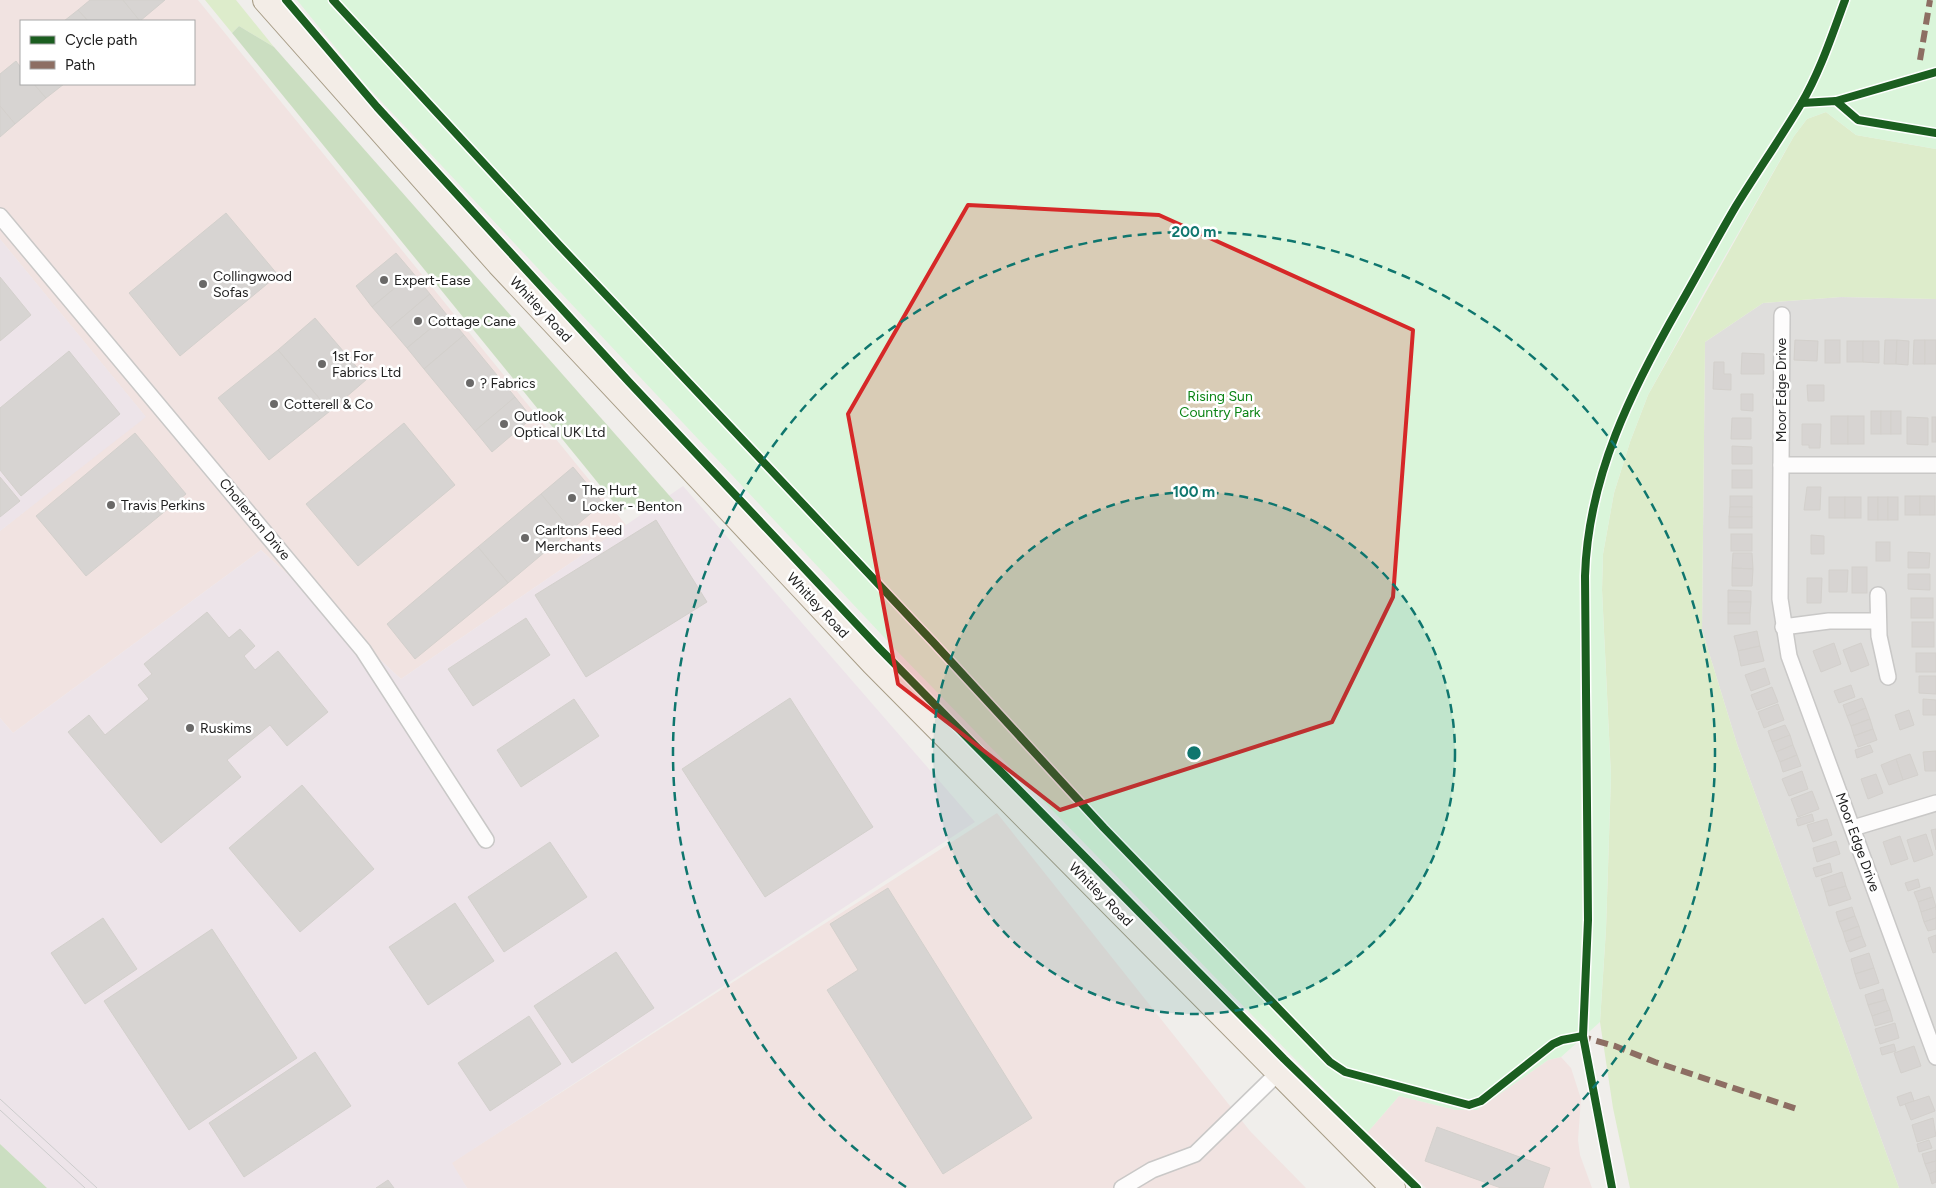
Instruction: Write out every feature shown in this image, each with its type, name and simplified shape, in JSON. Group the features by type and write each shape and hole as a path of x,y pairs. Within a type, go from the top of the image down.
{"main road":[{"name":"Whitley Road","path":"265,0 499,264 873,663 1393,1188"}],"street":[{"name":"Chollerton Drive","path":"0,216 363,650 486,840"},
{"name":"Moor Edge Drive","path":"1782,316 1780,600 1783,627 1790,656 1936,1057"},
{"path":"1781,464 1936,465"},
{"path":"1878,594 1878,621 1888,677"},
{"path":"1783,627 1829,621 1878,621"},
{"path":"1853,828 1936,803"},
{"path":"1122,1188 1152,1170 1195,1154 1278,1073"}],"highlighted area":[{"path":"968,205 1159,215 1413,330 1393,597 1332,722 1060,810 898,684 848,414"}],"shaded area":[{"path":"0,0 198,0 626,525 401,679 261,550 13,733 0,718 0,531 145,416 0,239"},
{"path":"0,239 146,417 0,531"},
{"path":"1841,297 1936,299 1936,1188 1899,1188 1737,744 1702,630 1705,342 1763,303"},
{"path":"683,486 975,822 452,1163 467,1188 47,1188 0,1144 0,718 13,733 261,550 401,679"},
{"path":"997,813 1250,1131 1306,1188 467,1188 451,1163"},
{"path":"1561,1057 1571,1068 1581,1099 1578,1140 1580,1155 1592,1188 1426,1188 1367,1133 1399,1096 1456,1110 1477,1110 1548,1060"}],"green space":[{"path":"205,0 236,0 274,47 239,26 232,33"},
{"name":"Rising Sun Country Park","path":"297,0 1936,0 1936,149 1856,135 1826,112 1807,119 1794,136 1706,289 1648,395 1630,442 1614,493 1603,554 1602,590 1611,776 1606,929 1600,1022 1561,1057 1548,1060 1477,1110 1456,1110 1399,1096 1367,1133 896,650 365,84"},
{"path":"239,26 274,47 675,502 620,510 232,33"},
{"path":"1826,112 1856,135 1936,149 1936,299 1841,297 1763,303 1705,342 1702,630 1737,744 1899,1188 1630,1188 1613,1108 1600,1022 1606,929 1611,776 1602,590 1603,554 1614,493 1630,442 1648,395 1794,136 1807,119"},
{"path":"0,1144 47,1188 0,1188"}],"building":[{"path":"90,0 123,0 139,20 87,20 78,10"},
{"path":"123,0 165,0 141,20"},
{"path":"78,10 87,20 65,20"},
{"path":"16,61 20,67 20,85 35,85 46,98 15,124 0,106 0,74"},
{"path":"35,85 63,85 46,98"},
{"path":"0,106 15,124 0,137"},
{"name":"Collingwood Sofas","path":"226,213 278,275 180,356 129,293"},
{"name":"Expert-Ease","path":"396,253 413,273 372,307 356,286"},
{"path":"413,273 430,294 390,328 372,307"},
{"path":"0,277 31,315 0,341"},
{"name":"Cottage Cane","path":"430,294 447,315 407,348 390,328"},
{"path":"447,315 464,335 424,369 407,348"},
{"name":"1st For Fabrics Ltd","path":"315,318 367,379 330,411 278,350"},
{"name":"? Fabrics","path":"464,335 515,397 475,431 424,369"},
{"path":"1795,340 1818,341 1817,361 1794,360"},
{"path":"1825,340 1840,340 1840,363 1825,363"},
{"path":"1885,340 1897,340 1896,364 1884,364"},
{"path":"1897,340 1909,341 1908,365 1896,364"},
{"path":"1914,340 1925,340 1925,364 1913,364"},
{"path":"1925,340 1936,340 1936,364 1925,364"},
{"path":"1847,341 1863,341 1863,362 1847,362"},
{"path":"1863,341 1879,341 1879,363 1863,362"},
{"name":"Cotterell & Co","path":"278,350 330,411 269,460 218,398"},
{"path":"69,351 120,414 21,496 0,470 0,408"},
{"path":"1742,353 1764,354 1764,374 1741,374"},
{"path":"1714,362 1724,362 1724,374 1731,374 1731,390 1713,389"},
{"path":"1807,385 1824,385 1824,401 1808,401"},
{"path":"1741,394 1753,394 1753,411 1741,410"},
{"name":"Outlook Optical UK Ltd","path":"515,397 532,418 492,452 475,431"},
{"path":"1871,411 1881,411 1881,434 1871,434"},
{"path":"1881,411 1891,411 1891,434 1881,434"},
{"path":"1891,411 1901,411 1901,434 1891,434"},
{"path":"1831,416 1848,416 1848,444 1831,444"},
{"path":"1848,416 1864,416 1864,444 1848,444"},
{"path":"1907,417 1928,418 1928,445 1907,444"},
{"path":"1932,417 1936,417 1936,442 1932,442"},
{"path":"1732,418 1751,418 1751,439 1731,439"},
{"path":"404,423 455,485 358,566 306,504"},
{"path":"1802,424 1821,424 1820,448 1809,448 1809,445 1802,445"},
{"name":"Travis Perkins","path":"135,433 186,494 86,576 36,516"},
{"path":"1732,446 1752,447 1752,464 1732,464"},
{"name":"The Hurt Locker - Benton","path":"573,467 603,503 571,530 541,494"},
{"path":"1732,470 1752,470 1752,488 1732,488"},
{"path":"0,477 20,501 0,517"},
{"path":"1807,487 1821,487 1820,510 1804,510"},
{"name":"Carltons Feed Merchants","path":"541,494 571,530 508,583 478,547"},
{"path":"1730,496 1752,496 1752,507 1730,507"},
{"path":"1905,496 1920,496 1920,515 1905,515"},
{"path":"1920,496 1935,496 1935,515 1920,515"},
{"path":"1829,497 1845,497 1845,518 1829,518"},
{"path":"1845,497 1861,497 1861,518 1845,518"},
{"path":"1868,497 1878,497 1878,520 1868,520"},
{"path":"1878,497 1888,497 1888,520 1878,520"},
{"path":"1888,497 1898,497 1898,520 1888,520"},
{"path":"1730,507 1752,507 1752,517 1729,517"},
{"path":"1729,517 1752,517 1752,528 1729,528"},
{"path":"656,520 707,602 586,677 535,595"},
{"path":"1731,534 1752,534 1752,551 1731,551"},
{"path":"1811,535 1824,536 1824,554 1811,554"},
{"path":"1876,542 1890,542 1890,561 1876,561"},
{"path":"478,547 508,583 415,659 387,624"},
{"path":"1908,552 1930,553 1929,568 1908,568"},
{"path":"1733,553 1752,553 1753,569 1732,568"},
{"path":"1852,567 1867,567 1867,593 1852,593"},
{"path":"1732,568 1753,569 1752,586 1732,586"},
{"path":"1829,570 1848,570 1847,592 1829,592"},
{"path":"1908,574 1930,574 1930,590 1908,589"},
{"path":"1807,578 1822,578 1821,603 1807,603"},
{"path":"1728,590 1751,591 1751,602 1728,602"},
{"path":"1911,598 1933,598 1933,618 1911,618"},
{"path":"1728,602 1751,602 1750,613 1728,613"},
{"name":"Ruskims","path":"207,612 229,638 240,629 255,646 244,656 255,670 278,651 328,712 287,746 270,725 227,760 241,777 161,843 68,732 89,715 105,735 149,699 138,685 152,674 144,664"},
{"path":"1728,613 1750,613 1750,624 1728,624"},
{"path":"526,618 550,655 473,706 448,669"},
{"path":"1912,622 1934,622 1934,647 1912,647"},
{"path":"1757,631 1760,646 1738,651 1734,636"},
{"path":"1834,643 1841,664 1821,672 1813,651"},
{"path":"1861,643 1869,665 1851,672 1843,650"},
{"path":"1760,646 1764,661 1741,666 1738,651"},
{"path":"1916,653 1936,653 1936,672 1916,672"},
{"path":"1765,668 1770,684 1751,691 1745,675"},
{"path":"1919,676 1936,676 1936,694 1919,693"},
{"path":"1851,685 1855,697 1839,703 1834,691"},
{"path":"1772,687 1778,702 1757,710 1751,695"},
{"path":"790,698 873,827 765,897 682,769"},
{"path":"1862,698 1866,708 1847,716 1843,705"},
{"path":"574,699 599,736 521,787 497,750"},
{"path":"1923,699 1936,700 1936,715 1923,715"},
{"path":"1778,704 1784,720 1764,728 1758,712"},
{"path":"1866,708 1870,719 1851,726 1847,716"},
{"path":"1909,710 1914,725 1900,730 1895,715"},
{"path":"1870,719 1873,729 1854,736 1851,726"},
{"path":"1785,725 1790,735 1772,742 1768,731"},
{"path":"1873,729 1877,740 1858,747 1854,736"},
{"path":"1790,735 1793,745 1776,752 1772,742"},
{"path":"1793,745 1797,755 1780,762 1776,752"},
{"path":"1870,745 1873,752 1857,758 1855,750"},
{"path":"1936,751 1936,771 1925,771 1923,752"},
{"path":"1910,754 1918,775 1903,780 1896,759"},
{"path":"1797,755 1801,766 1783,772 1780,762"},
{"path":"1896,759 1903,780 1889,785 1881,765"},
{"path":"1802,771 1808,789 1789,796 1782,779"},
{"path":"1876,774 1883,793 1868,799 1861,779"},
{"path":"302,785 374,869 300,932 229,848"},
{"path":"1812,791 1819,809 1798,817 1791,799"},
{"path":"1812,814 1814,821 1798,826 1796,819"},
{"path":"1827,819 1832,835 1813,842 1807,825"},
{"path":"1936,829 1936,850 1931,830"},
{"path":"1926,834 1933,855 1914,862 1907,840"},
{"path":"1900,836 1908,859 1891,865 1883,842"},
{"path":"1836,841 1840,854 1817,862 1813,848"},
{"path":"550,842 587,897 504,952 468,897"},
{"path":"1830,863 1832,872 1816,877 1813,868"},
{"path":"1842,872 1846,886 1825,892 1821,879"},
{"path":"1918,879 1920,887 1908,891 1905,883"},
{"path":"1846,886 1851,899 1829,906 1825,892"},
{"path":"1930,887 1933,897 1918,902 1914,892"},
{"path":"888,888 1032,1118 943,1174 827,990 858,970 830,924"},
{"path":"1933,897 1936,907 1921,912 1918,902"},
{"path":"455,903 494,961 428,1005 389,947"},
{"path":"1852,907 1855,916 1839,922 1836,912"},
{"path":"1936,907 1936,918 1924,922 1921,912"},
{"path":"1855,916 1859,926 1843,932 1839,922"},
{"path":"103,918 137,969 85,1004 51,953"},
{"path":"1936,918 1936,929 1928,931 1924,922"},
{"path":"1859,926 1862,936 1846,942 1843,932"},
{"path":"212,929 297,1058 189,1130 104,1001"},
{"path":"1936,935 1936,952 1933,953 1928,938"},
{"path":"1862,936 1866,946 1850,952 1846,942"},
{"path":"616,952 654,1008 572,1063 534,1006"},
{"path":"1869,953 1874,968 1855,974 1851,959"},
{"path":"1874,968 1879,983 1860,989 1855,974"},
{"path":"1883,989 1886,1000 1868,1005 1865,995"},
{"path":"1886,1000 1890,1010 1872,1016 1868,1005"},
{"path":"1890,1010 1893,1021 1875,1026 1872,1016"},
{"path":"529,1016 561,1064 490,1111 458,1063"},
{"path":"1895,1023 1899,1038 1880,1044 1875,1029"},
{"path":"1894,1044 1896,1051 1882,1055 1880,1048"},
{"path":"1914,1046 1921,1066 1901,1073 1894,1053"},
{"path":"315,1052 351,1106 244,1177 209,1123"},
{"path":"1911,1092 1914,1101 1900,1106 1897,1097"},
{"path":"1929,1096 1935,1111 1911,1120 1905,1104"},
{"path":"1933,1118 1936,1136 1917,1142 1912,1125"},
{"path":"1437,1127 1550,1168 1543,1188 1501,1188 1425,1161"},
{"path":"1929,1140 1932,1148 1919,1152 1917,1144"},
{"path":"1936,1150 1936,1161 1925,1164 1922,1154"},
{"path":"1936,1161 1936,1171 1929,1174 1925,1164"},
{"path":"1936,1171 1936,1182 1932,1184 1929,1174"},
{"path":"388,1180 394,1188 376,1188"}],"tram line":[{"path":"0,1099 97,1188"},
{"path":"0,1110 85,1188"}],"marked path":[{"path":"1920,60 1930,0"},
{"path":"1579,1036 1615,1046 1655,1062 1800,1110"}],"cycle path":[{"path":"286,0 377,107 629,382 880,649 1284,1059 1417,1188"},
{"path":"333,0 559,245 933,642 1104,828 1330,1062 1345,1072 1469,1105 1481,1101 1553,1044 1562,1040 1583,1036"},
{"path":"1612,1188 1583,1036 1588,920 1585,576 1588,539 1594,503 1616,434 1645,369 1736,206 1808,92 1845,0"},
{"path":"1836,101 1936,72"},
{"path":"1802,103 1836,101 1858,120 1936,133"}],"place":[{"name":"Expert-Ease","path":"384,280"},
{"name":"Collingwood Sofas","path":"203,284"},
{"name":"Cottage Cane","path":"418,321"},
{"name":"1st For Fabrics Ltd","path":"322,364"},
{"name":"? Fabrics","path":"470,383"},
{"name":"Cotterell & Co","path":"274,404"},
{"name":"Outlook Optical UK Ltd","path":"504,424"},
{"name":"The Hurt Locker - Benton","path":"572,498"},
{"name":"Travis Perkins","path":"111,505"},
{"name":"Carltons Feed Merchants","path":"525,538"},
{"name":"Ruskims","path":"190,728"}]}
